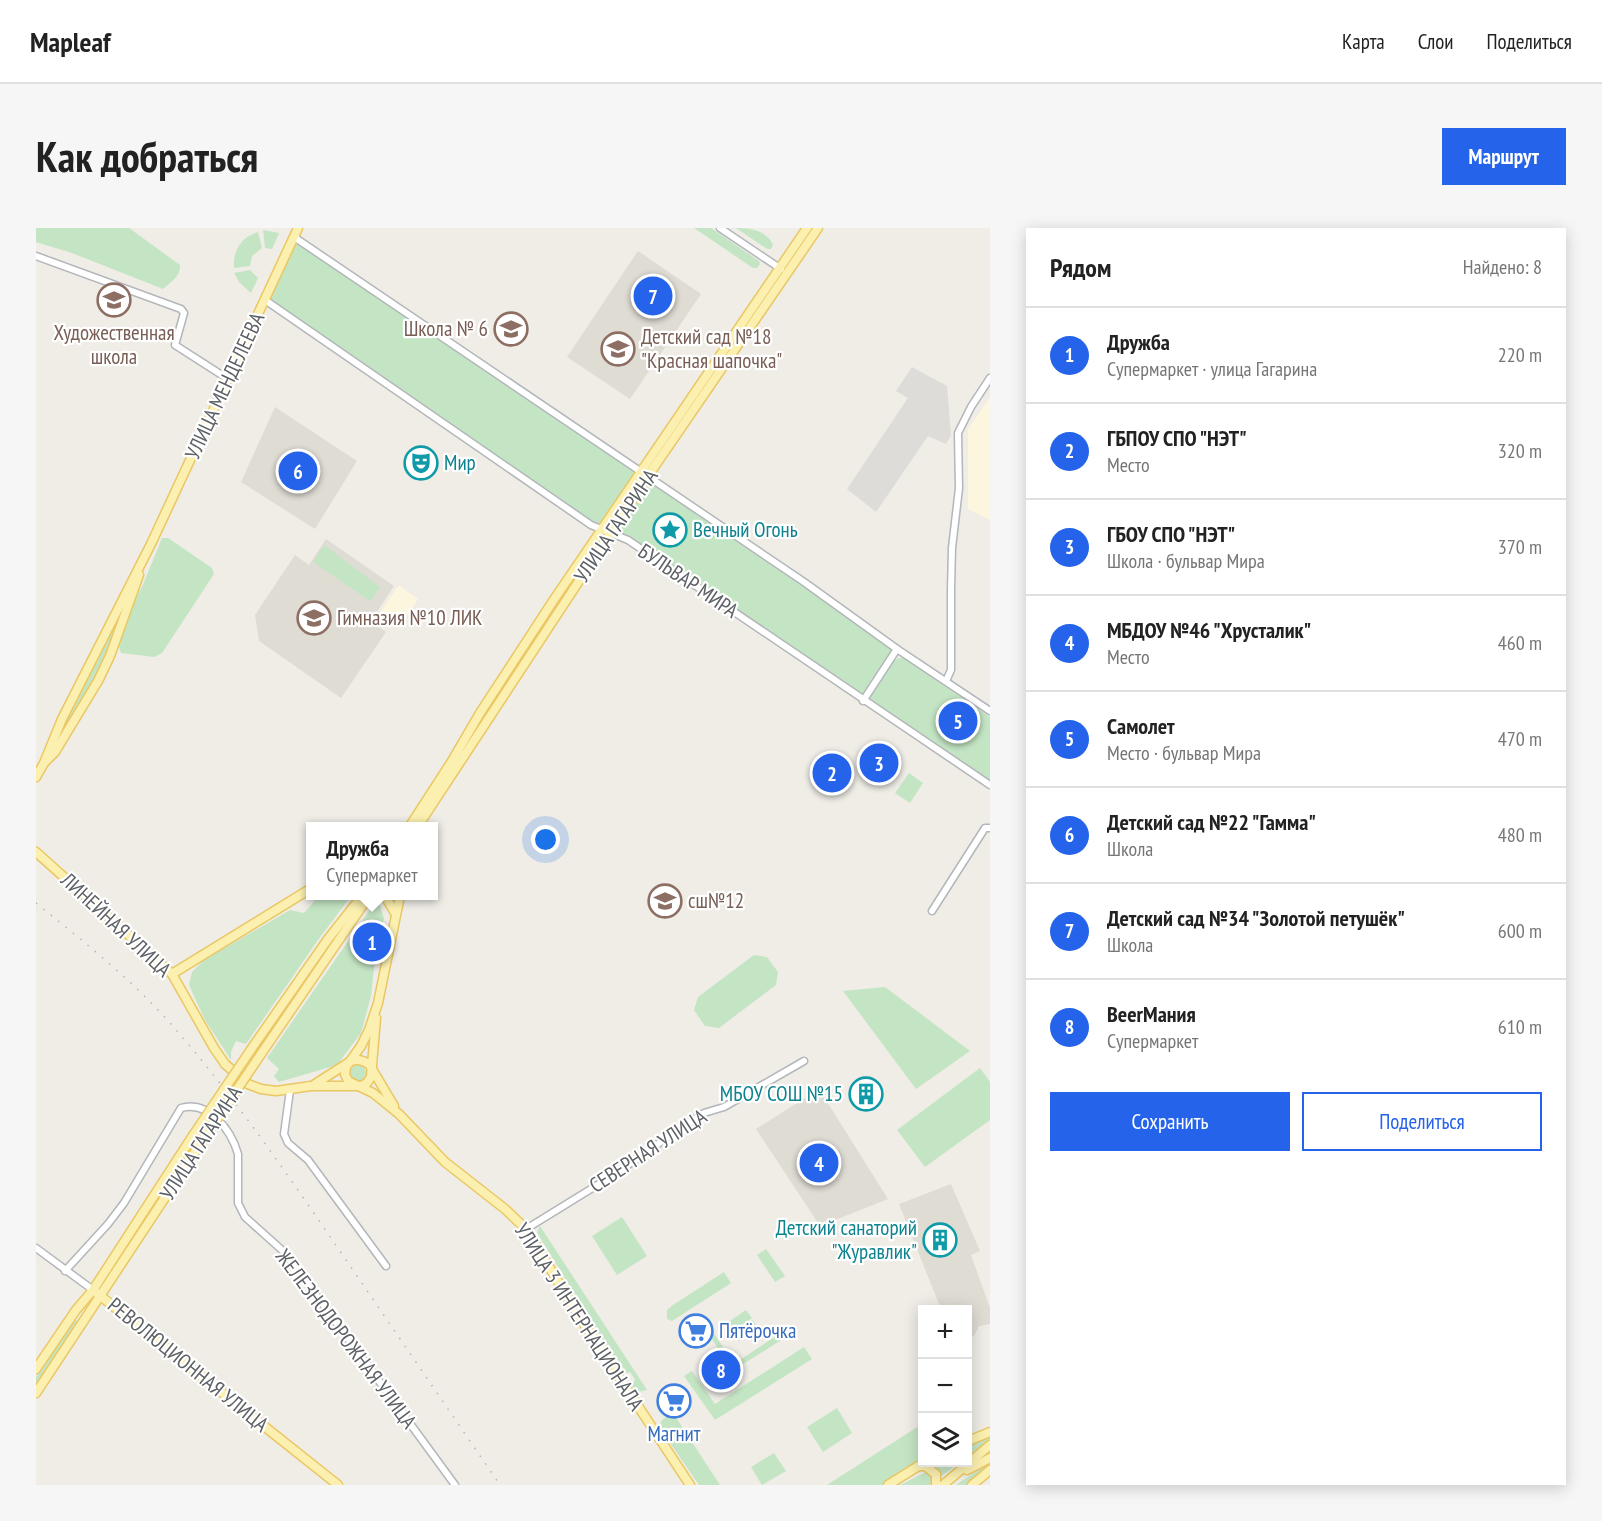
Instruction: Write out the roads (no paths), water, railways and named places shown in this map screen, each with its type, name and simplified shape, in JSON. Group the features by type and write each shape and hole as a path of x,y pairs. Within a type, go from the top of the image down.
{"main road":[{"name":"УЛИЦА ГАГАРИНА","path":"784,271 807,228"},
{"name":"УЛИЦА ГАГАРИНА","path":"412,822 480,713 784,271 818,228"},
{"name":"УЛИЦА МЕНДЕЛЕЕВА","path":"36,777 62,719 151,544 296,232"},
{"name":"УЛИЦА ГАГАРИНА","path":"421,822 606,532"},
{"name":"УЛИЦА МЕНДЕЛЕЕВА","path":"44,763 55,752 98,681 110,656 151,544"},
{"name":"ЛИНЕЙНАЯ УЛИЦА","path":"36,852 172,974 225,1064 248,1084 261,1089 290,1090 311,1086 354,1086"},
{"path":"172,974 306,891"},
{"name":"УЛИЦА ГАГАРИНА","path":"36,1370 76,1310 93,1290 252,1048 328,939 362,900"},
{"name":"УЛИЦА ГАГАРИНА","path":"36,1393 362,900"},
{"path":"387,900 395,914"},
{"path":"378,1003 369,1030 346,1067 345,1074 354,1086 367,1083 371,1077 378,1003 399,900"},
{"path":"351,1061 363,1060 372,1070"},
{"name":"ЛИНЕЙНАЯ УЛИЦА","path":"311,1086 351,1061"},
{"name":"УЛИЦА 3 ИНТЕРНАЦИОНАЛА","path":"372,1070 399,1114"},
{"name":"УЛИЦА 3 ИНТЕРНАЦИОНАЛА","path":"354,1086 373,1093 399,1114 446,1162 505,1209 526,1229 582,1321 690,1485"},
{"name":"РЕВОЛЮЦИОННАЯ УЛИЦА","path":"93,1290 338,1485"},
{"path":"972,1439 990,1432"},
{"path":"943,1485 990,1445"},
{"path":"953,1477 990,1458"},
{"path":"888,1485 918,1466"},
{"path":"926,1467 936,1474 936,1485"},
{"path":"972,1485 990,1470"}],"street":[{"path":"720,228 784,271"},
{"path":"296,232 804,582 897,649 990,711"},
{"path":"36,256 181,309 184,313 175,345 228,378"},
{"name":"БУЛЬВАР МИРА","path":"265,300 606,532 628,540 990,784"},
{"path":"946,681 951,670 951,579 958,488 958,433 971,407 990,378"},
{"path":"863,700 897,649"},
{"path":"932,910 985,828 990,828"},
{"name":"СЕВЕРНАЯ УЛИЦА","path":"526,1229 612,1176 704,1113 724,1107 804,1061"},
{"path":"290,1090 284,1134 288,1143 308,1160 386,1266"},
{"name":"ЖЕЛЕЗНОДОРОЖНАЯ УЛИЦА","path":"65,1271 124,1203 181,1108 188,1106 204,1110 225,1126 236,1147 238,1203 245,1217 283,1251 455,1485"},
{"name":"РЕВОЛЮЦИОННАЯ УЛИЦА","path":"36,1248 93,1290"}],"railway":[{"path":"36,903 140,991 195,1052 303,1197 500,1485"}],"place":[{"name":"Детский сад №34 \"Золотой петушёк\"","path":"653,296"},
{"name":"Художественная школа","path":"114,300"},
{"name":"Школа № 6","path":"511,329"},
{"name":"Детский сад №18 \"Красная шапочка\"","path":"618,349"},
{"name":"Мир","path":"421,463"},
{"name":"Детский сад №22 \"Гамма\"","path":"298,471"},
{"name":"Вечный Огонь","path":"670,530"},
{"name":"Гимназия №10 ЛИК","path":"314,618"},
{"name":"Самолет","path":"958,721"},
{"name":"ГБОУ СПО \"НЭТ\"","path":"879,763"},
{"name":"ГБПОУ СПО \"НЭТ\"","path":"832,773"},
{"name":"сш№12","path":"665,901"},
{"name":"Дружба","path":"372,942"},
{"name":"МБОУ СОШ №15","path":"866,1094"},
{"name":"МБДОУ №46 \"Хрусталик\"","path":"819,1163"},
{"name":"Детский санаторий \"Журавлик\"","path":"940,1240"},
{"name":"Пятёрочка","path":"696,1331"},
{"name":"BeerМания","path":"721,1370"},
{"name":"Магнит","path":"674,1401"}]}
